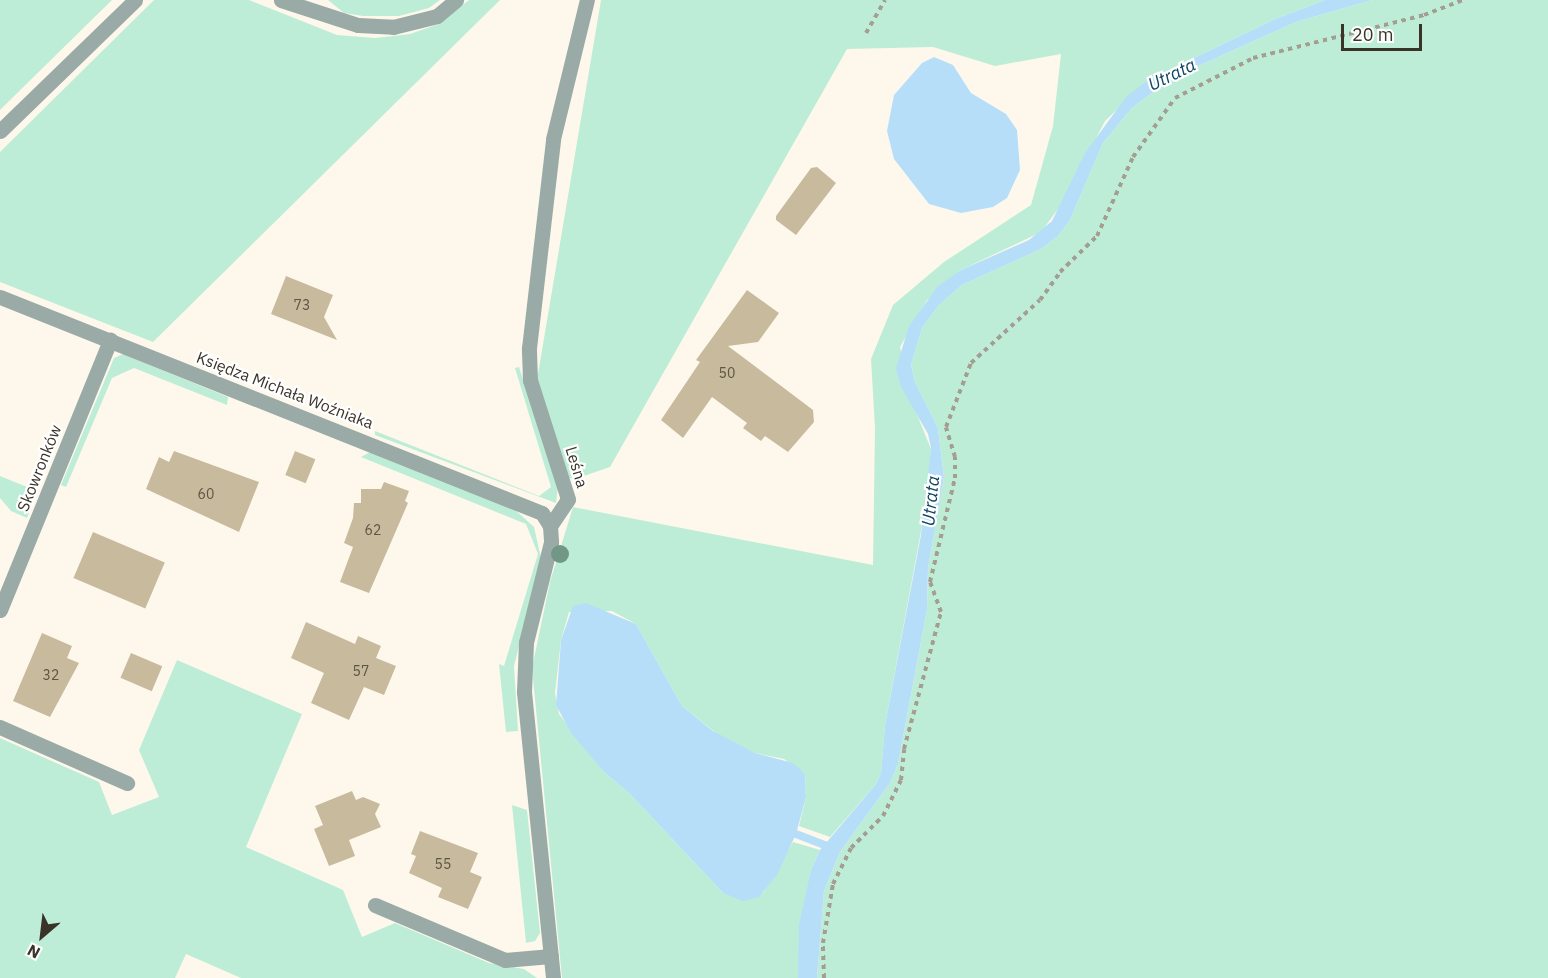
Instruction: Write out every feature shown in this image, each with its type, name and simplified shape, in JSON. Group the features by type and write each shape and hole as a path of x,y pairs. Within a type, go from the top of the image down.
{"street":[{"path":"0,131 135,0"},
{"path":"281,0 358,25 393,27 437,16 456,0"},
{"name":"Leśna","path":"550,526 568,499 530,380 529,348 553,139 587,0"},
{"name":"Księdza Michała Woźniaka","path":"0,297 530,506 550,526"},
{"name":"Skowronków","path":"0,610 110,340"},
{"path":"550,526 551,549 526,642 524,667 553,978"},
{"path":"0,727 127,783"},
{"path":"375,905 505,960 551,957"}],"path":[{"path":"866,33 885,0"},
{"path":"824,978 823,943 833,884 851,848 883,816 901,780 904,749 941,612 930,582 955,478 955,458 946,427 971,363 1040,300 1060,272 1097,236 1133,157 1175,98 1252,58 1424,15 1463,0"}],"green space":[{"path":"0,0 112,0 0,110"},
{"path":"154,0 249,0 337,35 375,38 410,34 439,24 469,0 500,0 153,342 0,282 0,152"},
{"path":"328,0 440,0 429,8 399,16 363,16 344,13"},
{"path":"601,0 1325,0 1275,19 1148,80 1105,121 1061,205 1041,232 961,270 927,300 900,347 916,412 931,449 928,494 885,725 881,773 876,784 830,837 799,826 806,797 805,774 784,759 755,753 725,740 682,706 636,624 612,611 569,612 561,640 555,693 559,714 604,772 630,794 723,893 763,893 793,842 820,850 811,870 798,978 562,978 532,668 550,582 573,507 873,565 875,428 871,359 893,305 944,262 1031,205 1053,126 1061,54 995,66 933,47 847,49 610,467 575,479 568,478 537,380"},
{"path":"1372,0 1548,0 1548,978 817,978 824,891 840,852 890,783 898,764 927,610 928,568 944,477 938,428 915,382 911,365 922,328 939,305 962,285 1041,249 1058,236 1070,220 1103,143 1132,108 1172,78 1296,22"},
{"path":"123,354 228,397 227,405 134,368 112,378 66,487 61,485 114,358"},
{"path":"519,367 558,486 556,503 375,435 375,431 539,496 551,487 515,368"},
{"path":"370,452 513,508 534,527 541,558 514,666 518,731 506,732 499,664 504,666 538,554 526,524 361,457"},
{"path":"0,476 37,491 27,518 11,511 0,498"},
{"path":"177,660 302,714 246,847 343,890 362,937 395,923 489,963 524,969 537,978 241,978 186,954 175,978 0,978 0,738 99,782 112,815 159,797 139,750"},
{"path":"512,805 527,810 540,933 535,941 526,943"}],"water":[{"name":"Utrata","path":"1325,0 1372,0 1296,22 1172,78 1132,108 1103,143 1070,220 1058,236 1041,249 962,285 939,305 922,328 911,365 915,382 938,428 944,477 928,568 927,610 898,764 890,783 840,852 824,891 817,978 798,978 799,925 811,870 820,850 876,784 881,773 885,725 921,535 931,448 928,434 901,387 896,368 909,326 938,286 961,270 1029,240 1052,221 1085,153 1126,97 1148,80 1275,19"},
{"path":"934,57 953,65 971,93 1006,114 1017,130 1020,170 1007,198 993,207 961,213 929,204 894,159 887,131 894,95 922,63"},
{"path":"586,603 636,624 682,706 713,731 755,753 793,763 805,774 806,797 796,834 777,875 759,897 743,901 723,893 630,794 604,772 571,733 556,705 561,640 573,606"}],"building":[{"path":"817,167 836,183 796,235 776,220 776,216 811,168"},
{"path":"286,276 333,295 324,317 337,340 271,314"},
{"path":"747,290 779,313 758,342 728,346 813,410 814,422 788,452 765,436 761,441 743,428 747,423 712,397 683,438 661,420 700,362 696,360"},
{"path":"174,451 259,482 239,532 146,489 159,457 169,462"},
{"path":"295,451 315,459 306,483 285,475"},
{"path":"384,482 409,491 405,501 408,503 369,593 340,582 353,547 344,543 353,518 354,503 361,503 361,489 381,489"},
{"path":"93,532 165,562 145,609 73,578"},
{"path":"306,622 355,644 358,636 381,646 376,658 396,666 384,695 364,687 349,720 311,703 324,673 291,658"},
{"path":"42,633 72,646 67,658 79,663 50,717 13,701"},
{"path":"131,653 162,666 152,691 120,678"},
{"path":"352,791 356,800 363,797 380,804 375,814 381,827 349,840 355,856 329,866 314,829 323,825 315,806"},
{"path":"420,831 478,853 470,872 482,877 468,909 438,897 442,888 409,873 416,856 411,854"}],"waterway":[{"path":"796,834 832,848"}]}
